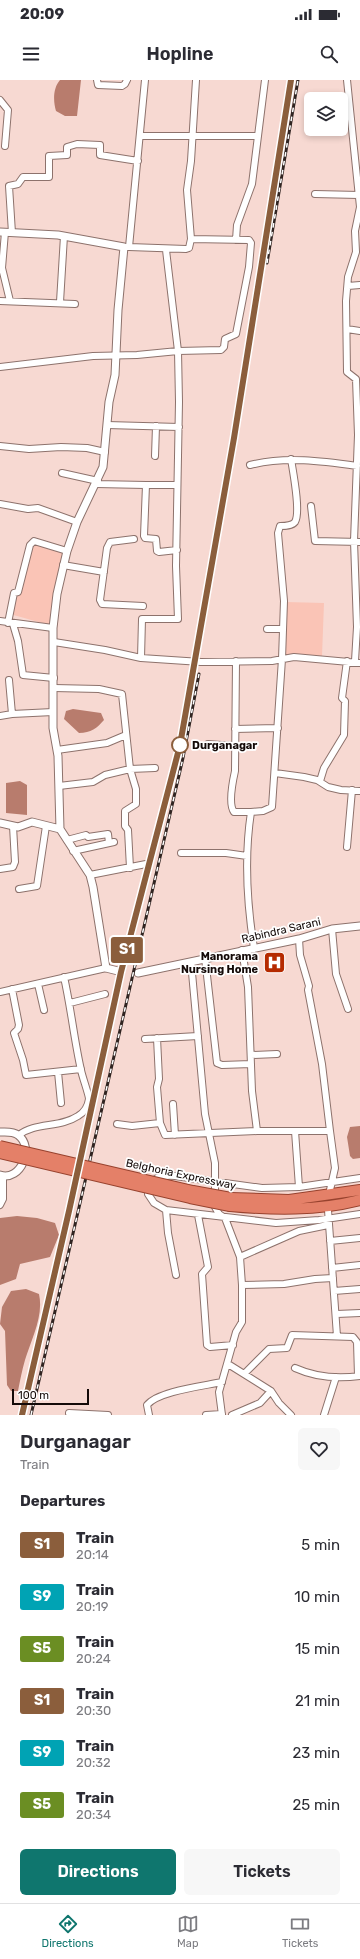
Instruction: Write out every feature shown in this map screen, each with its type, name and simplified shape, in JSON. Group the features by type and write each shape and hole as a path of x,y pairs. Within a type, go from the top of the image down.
{"highway":[{"name":"Belghoria Expressway","path":"0,1146 193,1191 231,1202 289,1200 360,1190"},
{"name":"Belghoria Expressway","path":"0,1153 190,1198 292,1209 344,1204 360,1200"}],"street":[{"path":"97,80 98,85 122,86 127,80"},
{"path":"106,968 94,887 90,875 60,829 57,750 53,728 53,628 57,594 67,551 77,522 103,467 109,402 115,375 120,276 126,247 138,161 145,80"},
{"path":"6,233 64,236 126,247 166,250 189,248 191,240 187,190 191,161 191,136 196,80"},
{"path":"236,240 237,225 252,184 265,80"},
{"path":"54,642 105,650 141,658 201,662 236,660 272,661 294,657 357,662 359,454 356,379 347,372 347,329 348,286 356,252 355,230 360,207 357,143 348,80"},
{"path":"0,100 8,110 5,146"},
{"path":"140,136 258,136"},
{"path":"10,301 2,268 9,186 18,184 23,178 48,177 49,156 67,156 67,146 72,145 100,145 100,155 138,161"},
{"path":"315,194 359,195"},
{"path":"60,302 64,236"},
{"path":"0,367 116,354 137,355 178,351 221,350 224,347 225,339 236,334 249,267 251,243 249,240 191,240"},
{"path":"141,658 142,619 178,619 176,550 179,427 178,351 166,250"},
{"path":"348,286 360,286"},
{"path":"0,301 60,302 75,304"},
{"path":"347,329 360,331"},
{"path":"107,425 179,427"},
{"path":"155,456 156,426"},
{"path":"0,446 29,449 61,447 80,448 105,452"},
{"path":"250,465 291,459 327,461 358,466"},
{"path":"236,660 236,771 232,783 231,808 234,812 263,811 272,807 282,659 284,602 278,533 280,526 290,525 296,520 297,509 291,459"},
{"path":"62,473 97,482 177,485"},
{"path":"146,485 144,536 145,538 156,539 157,551 159,552 176,550"},
{"path":"0,504 28,509 38,508 77,522"},
{"path":"312,506 315,541 357,541"},
{"path":"134,539 110,542 107,548 100,600 102,604 143,606"},
{"path":"54,678 23,675 18,641 11,623 14,593 18,592 30,545 34,541 67,551"},
{"path":"63,566 104,572"},
{"path":"0,621 53,628"},
{"path":"267,629 283,629"},
{"path":"320,782 324,768 344,735 345,701 342,698 347,661"},
{"path":"9,680 12,714"},
{"path":"54,688 99,689 122,694 130,769 136,789 136,804 131,809 125,811 126,826 128,830 130,868"},
{"path":"0,716 53,712"},
{"path":"235,729 278,728"},
{"path":"57,750 107,743 126,735"},
{"path":"208,744 235,746"},
{"path":"59,786 93,782 105,775 130,769 155,768"},
{"path":"275,773 304,777 320,782 328,787 356,791 347,847"},
{"path":"251,812 247,856 248,908 254,948"},
{"path":"0,823 18,827 32,822 60,829"},
{"path":"0,869 13,867 15,862 13,826"},
{"path":"19,889 37,886 46,826"},
{"path":"67,840 86,835 88,837 108,834 112,843 73,851"},
{"path":"181,853 198,852 247,856"},
{"path":"90,875 146,864"},
{"name":"Rabindra Sarani","path":"138,973 299,939 332,929 360,926"},
{"path":"332,929 336,974 348,1009"},
{"path":"299,939 300,955 309,986 308,990 322,1064 335,1158 330,1190"},
{"path":"242,950 248,987 252,1091 257,1131"},
{"path":"205,958 217,1062 222,1065 251,1064"},
{"path":"191,962 205,1114 210,1132 215,1163 215,1207 219,1214 225,1218 240,1257 242,1285 242,1322 236,1332 219,1392 222,1414 206,1415"},
{"path":"0,992 106,968 118,971"},
{"path":"19,1135 26,1129 69,1122 80,1115 88,1107 89,1097 84,1086 70,1003 64,977"},
{"path":"38,984 44,1010"},
{"path":"12,989 19,1024 18,1029 14,1033 27,1076 81,1070"},
{"path":"70,1003 105,994"},
{"path":"145,1039 198,1036"},
{"path":"157,1038 160,1079 157,1087 160,1123 165,1135 175,1136 210,1132 330,1130"},
{"path":"251,1055 277,1054"},
{"path":"58,1072 60,1103"},
{"path":"173,1104 175,1136"},
{"path":"117,1124 132,1126 160,1123"},
{"path":"295,1131 299,1187"},
{"path":"0,1132 15,1133 19,1135 24,1146 24,1160 16,1172 8,1176 1,1176 3,1199 0,1205"},
{"path":"360,1178 299,1187 262,1188 175,1176 164,1176 154,1179 150,1183 148,1194 154,1203 166,1210 198,1215 276,1223 360,1214"},
{"path":"166,1210 168,1233 176,1275"},
{"path":"328,1210 338,1336"},
{"path":"198,1215 208,1267 202,1274 207,1345 233,1345"},
{"path":"240,1257 299,1231 328,1225"},
{"path":"330,1241 360,1238"},
{"path":"332,1268 360,1266"},
{"path":"242,1285 284,1284 333,1278"},
{"path":"334,1291 360,1289"},
{"path":"337,1314 360,1313"},
{"path":"245,1373 269,1349 288,1347 292,1335 353,1337 357,1342 359,1376 336,1377 310,1374 295,1368"},
{"path":"228,1364 271,1390 279,1403 291,1415"},
{"path":"324,1415 336,1377"},
{"path":"149,1415 148,1405 151,1401 164,1395 222,1382"},
{"path":"232,1415 260,1403 271,1390"},
{"path":"69,1413 108,1415"}],"shaded area":[{"path":"60,80 81,80 77,116 65,116 56,111 54,95"},
{"path":"34,544 64,552 49,625 10,614"},
{"path":"286,602 324,603 322,656 284,656"},
{"path":"73,709 101,713 104,720 93,730 79,733 64,719 66,711"},
{"path":"20,781 27,785 27,815 6,813 6,783"},
{"path":"360,1126 360,1158 353,1159 350,1156 347,1137 350,1127"},
{"path":"17,1216 37,1218 55,1223 59,1235 50,1257 20,1264 16,1279 0,1285 0,1218"},
{"path":"26,1289 39,1294 40,1311 24,1364 18,1391 11,1391 7,1385 5,1331 0,1324 2,1307 11,1291"}],"railway":[{"path":"22,1415 69,1211 121,972 179,745 236,423 291,80"},
{"path":"267,263 298,80"},
{"path":"31,1415 183,758 199,674"}],"train":[{"name":"S1","path":"22,1415 69,1211 121,972 180,745 234,438 291,80"}],"place":[{"name":"Durganagar","path":"180,745"},
{"name":"Manorama Nursing Home","path":"274,962"}]}
